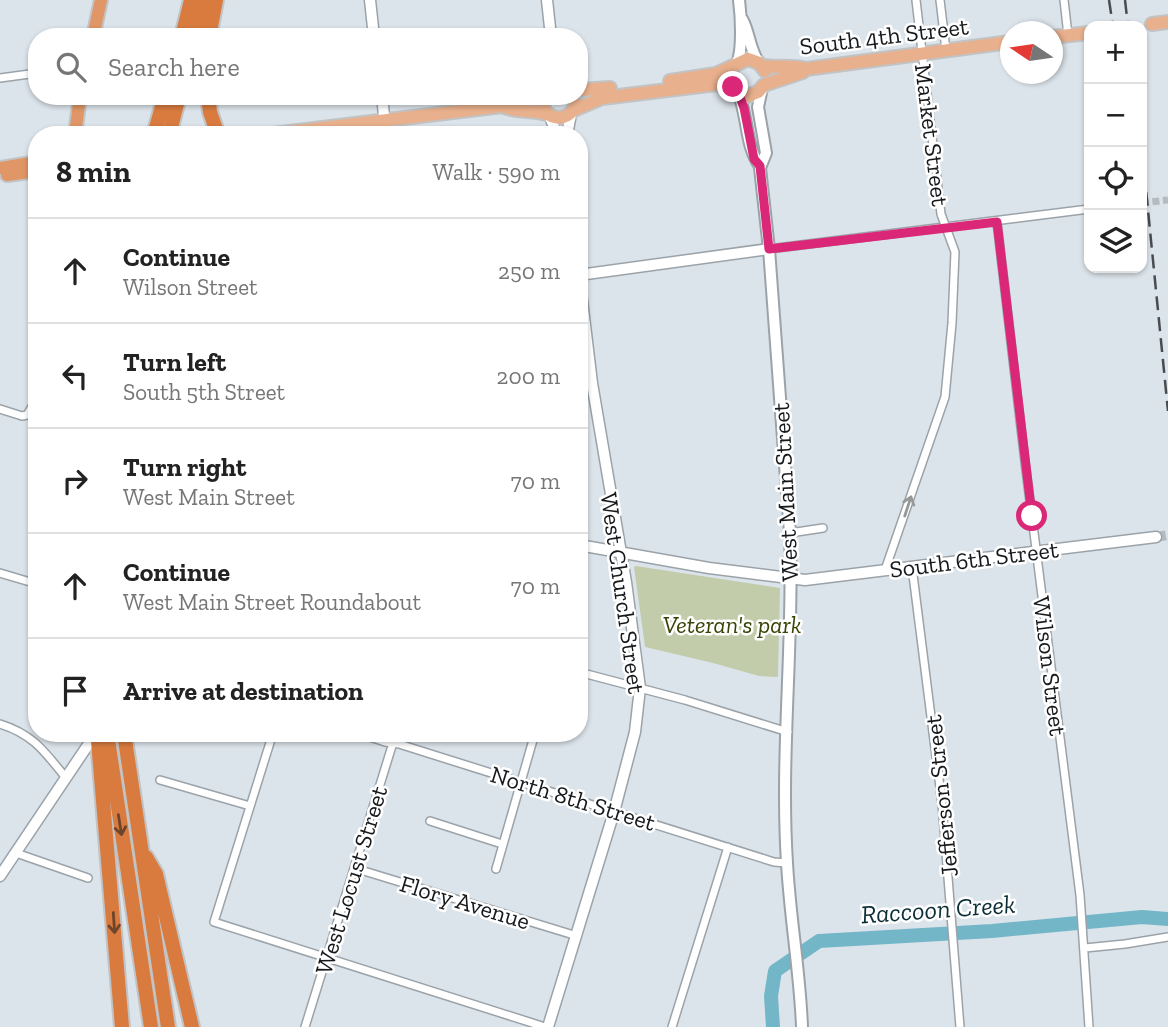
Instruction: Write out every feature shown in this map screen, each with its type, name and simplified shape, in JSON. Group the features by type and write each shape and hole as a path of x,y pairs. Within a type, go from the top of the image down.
{"highway":[{"path":"95,28 101,0"},
{"path":"183,28 191,0"},
{"path":"197,28 204,0"},
{"path":"211,28 216,0"},
{"path":"76,126 79,105"},
{"path":"157,126 162,105"},
{"path":"171,126 177,105"},
{"path":"209,105 214,126"},
{"path":"0,168 28,163"},
{"path":"0,176 28,173"},
{"path":"98,742 122,1027"},
{"path":"108,742 151,1027"},
{"path":"125,742 169,1023"},
{"path":"140,847 156,874 192,1027"},
{"path":"114,1027 121,1011"}],"main road":[{"path":"739,0 751,50 766,75 758,107 766,153 760,166 754,159 744,108 730,78 740,51 739,29 742,19"},
{"path":"1153,24 1168,22"},
{"path":"1063,36 1084,33"},
{"name":"South 4th Street","path":"761,64 778,68 800,66 806,69 1000,43"},
{"path":"588,90 716,74 748,59 761,64"},
{"path":"588,102 717,84 754,95 763,87 802,73 806,69"},
{"path":"542,105 548,115"},
{"path":"337,126 502,106 509,109 529,109 561,119 574,106"},
{"name":"West Main Street","path":"760,166 769,249 790,533 787,863 802,1027"}],"street":[{"path":"370,0 373,28"},
{"path":"547,0 550,28"},
{"name":"Market Street","path":"885,570 945,397 955,252 941,214 916,0"},
{"path":"940,0 946,50"},
{"path":"1064,0 1068,35"},
{"path":"0,78 28,74"},
{"path":"383,105 385,126"},
{"path":"569,126 574,106"},
{"path":"548,115 553,126"},
{"path":"588,274 1084,210"},
{"name":"Wilson Street","path":"997,222 1080,895 1090,1027"},
{"name":"West Church Street","path":"547,1027 614,812 635,732 640,688 588,350"},
{"path":"0,409 22,416 28,414"},
{"path":"790,533 823,528"},
{"name":"South 6th Street","path":"588,547 620,554 805,580 1156,537"},
{"name":"Jefferson Street","path":"912,567 940,781 952,897 960,1027"},
{"path":"0,573 28,581"},
{"path":"588,674 788,732"},
{"path":"0,724 28,735"},
{"path":"34,742 66,778"},
{"path":"0,876 91,742"},
{"path":"270,742 214,922 547,1027"},
{"name":"North 8th Street","path":"390,742 774,862 787,863"},
{"path":"496,869 532,742"},
{"name":"West Locust Street","path":"305,1027 393,743"},
{"path":"160,780 250,806"},
{"path":"430,821 502,844"},
{"path":"673,1027 728,847"},
{"path":"16,853 88,878"},
{"name":"Flory Avenue","path":"354,868 577,936"},
{"path":"1085,947 1168,937"}],"green space":[{"name":"Veteran's park","path":"636,566 780,588 778,677 759,676 645,647"}],"waterway":[{"name":"Raccoon Creek","path":"773,1027 771,996 775,971 819,941 992,931 1142,917 1168,919"}],"tunnel":[{"path":"1147,202 1168,200"},
{"path":"1156,537 1168,535"}],"railway":[{"path":"1109,0 1112,21"},
{"path":"1125,0 1127,21"},
{"path":"1147,200 1168,411"}],"route":[{"path":"733,87 738,92 744,108 754,159 760,166 769,249 997,222 1032,516"}]}
